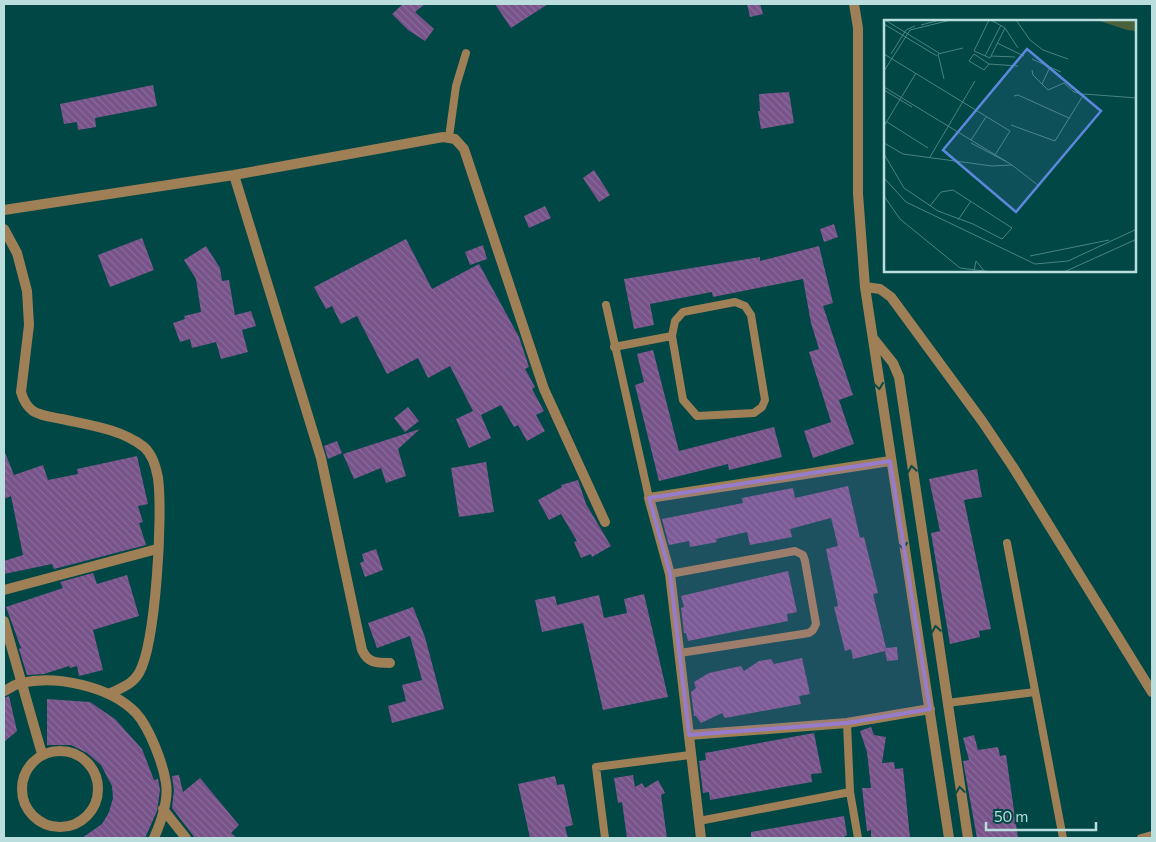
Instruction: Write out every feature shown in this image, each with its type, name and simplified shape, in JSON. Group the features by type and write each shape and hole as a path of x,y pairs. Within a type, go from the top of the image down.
{"street":[{"path":"854,4 858,28 858,194 865,287 890,461 949,838"},
{"path":"4,210 234,176 449,137 460,142 464,149 544,389 605,522"},
{"path":"234,176 321,458 362,650 365,656 374,663 390,663"},
{"path":"4,229 17,253 27,291 29,325 21,392 24,402 41,415 100,427 131,439 145,448 153,458 158,476 160,512 151,628 146,657 133,682 108,694"},
{"path":"865,287 880,289 890,297 982,421 1152,692"},
{"path":"872,337 893,362 899,377 968,838"},
{"path":"701,838 670,574 649,498 890,461"},
{"path":"4,590 157,549"},
{"path":"4,622 42,754"},
{"path":"4,691 20,683 69,680 108,694 136,713 154,743 166,783 162,820 154,838"},
{"path":"689,735 847,723 930,709"},
{"path":"58,750 75,753 88,763 96,778 98,794 92,810 80,822 64,827 46,825 38,820 26,808 21,791 24,773 28,766 42,754 58,750"},
{"path":"163,809 186,838"},
{"path":"64,827 67,838"}],"lane":[{"path":"449,137 456,86 466,53"},
{"path":"735,302 745,306 751,315 764,400 762,407 754,413 697,416 683,400 672,336 675,321 683,312 735,302"},
{"path":"606,304 649,498"},
{"path":"614,346 672,336"},
{"path":"1006,543 1063,838"},
{"path":"670,574 795,550 803,555 805,560 816,624 809,633 680,653"},
{"path":"948,703 1035,692"},
{"path":"847,723 850,792 858,838"},
{"path":"606,838 596,767 690,755"},
{"path":"699,821 850,792"},
{"path":"1141,838 1152,835"}],"highlighted area":[{"path":"890,461 930,709 847,723 689,735 670,574 649,498"}],"building":[{"path":"403,4 425,4 415,12 434,29 425,41 408,30 392,14"},
{"path":"495,4 548,4 511,28"},
{"path":"747,4 760,4 763,14 750,17"},
{"path":"153,85 157,106 95,118 96,127 78,130 77,122 64,124 60,104"},
{"path":"789,92 794,123 761,129 758,111 760,111 759,94"},
{"path":"594,170 610,195 599,202 583,178"},
{"path":"545,206 551,218 529,228 524,216"},
{"path":"834,224 838,237 824,242 820,229"},
{"path":"142,238 154,270 110,287 98,255"},
{"path":"406,239 432,289 479,264 519,337 529,367 525,369 535,387 532,389 544,411 536,415 545,431 527,441 518,425 514,427 501,405 481,415 491,438 469,448 456,419 473,411 450,366 428,378 418,358 387,374 357,316 341,324 332,306 326,309 314,287"},
{"path":"483,245 487,259 470,265 465,252"},
{"path":"206,246 220,268 222,281 229,280 235,315 251,311 256,326 242,330 248,352 221,359 216,342 192,348 190,339 180,342 173,323 185,319 184,316 201,312 196,279 184,260"},
{"path":"819,246 833,303 823,306 853,395 839,400 854,444 813,458 804,431 831,422 809,352 819,349 811,323 803,279 713,297 712,292 650,304 654,325 634,329 624,279 760,257 760,261"},
{"path":"653,350 679,451 774,427 782,457 729,470 728,464 659,481 635,385 644,382 637,354"},
{"path":"408,407 419,421 405,432 394,418"},
{"path":"420,429 398,449 406,476 386,483 381,468 354,479 343,454"},
{"path":"337,441 342,453 328,459 324,446"},
{"path":"4,450 14,475 43,465 48,480 78,474 77,469 137,456 148,504 138,506 143,522 139,523 146,545 54,569 52,564 4,574 4,561 23,555 11,496 4,499"},
{"path":"486,462 494,512 459,517 451,468"},
{"path":"977,469 982,497 964,500 991,629 979,631 980,637 950,644 931,533 940,531 929,479"},
{"path":"578,480 586,504 611,546 592,557 591,554 581,558 574,542 577,541 561,514 549,520 538,500 562,487 561,485"},
{"path":"848,486 860,538 864,537 878,593 873,594 886,648 897,647 898,660 887,661 885,651 853,659 851,649 845,651 834,607 838,606 826,549 838,546 831,518 790,529 792,537 750,545 747,532 716,539 717,542 690,547 689,541 669,545 662,519 743,503 742,498 793,488 795,498"},
{"path":"376,549 383,570 365,577 360,563 364,561 362,554"},
{"path":"788,571 797,612 787,614 788,621 688,641 686,633 684,633 681,608 684,607 681,596"},
{"path":"93,573 97,584 127,575 139,616 93,630 103,670 79,676 77,666 70,668 69,666 44,674 27,675 19,649 21,648 6,607 63,588 60,582"},
{"path":"644,594 668,697 603,710 583,623 542,632 535,600 555,596 557,605 599,595 604,618 627,613 624,599"},
{"path":"413,607 425,637 444,709 392,723 388,706 406,701 402,685 422,680 410,636 377,648 368,623"},
{"path":"802,658 810,694 799,696 801,704 725,718 722,713 701,723 694,716 691,692 696,688 694,682 709,673 741,666 744,671 759,661 771,659 774,664"},
{"path":"9,696 17,731 4,742 4,698"},
{"path":"47,699 90,702 115,719 142,749 154,780 158,779 160,790 157,811 145,838 82,838 102,824 109,812 113,798 112,786 101,765 87,753 71,745 47,745"},
{"path":"871,727 874,735 886,737 882,763 894,762 895,769 903,768 910,838 871,838 871,830 867,831 862,788 871,788 867,752 860,731"},
{"path":"814,733 822,773 811,774 812,782 710,800 709,792 703,793 699,761 706,760 705,753"},
{"path":"974,735 978,750 998,747 1000,756 1006,755 1018,838 977,838 963,761 969,760 963,738"},
{"path":"179,775 183,792 200,778 239,825 231,833 237,838 195,838 172,808 174,790 172,776"},
{"path":"633,775 635,787 642,783 645,788 658,780 665,793 661,795 667,838 627,838 622,802 618,803 614,778"},
{"path":"555,776 557,785 564,784 573,825 565,827 568,838 530,838 518,784"},
{"path":"844,816 847,835 842,838 751,838 751,832"}]}
